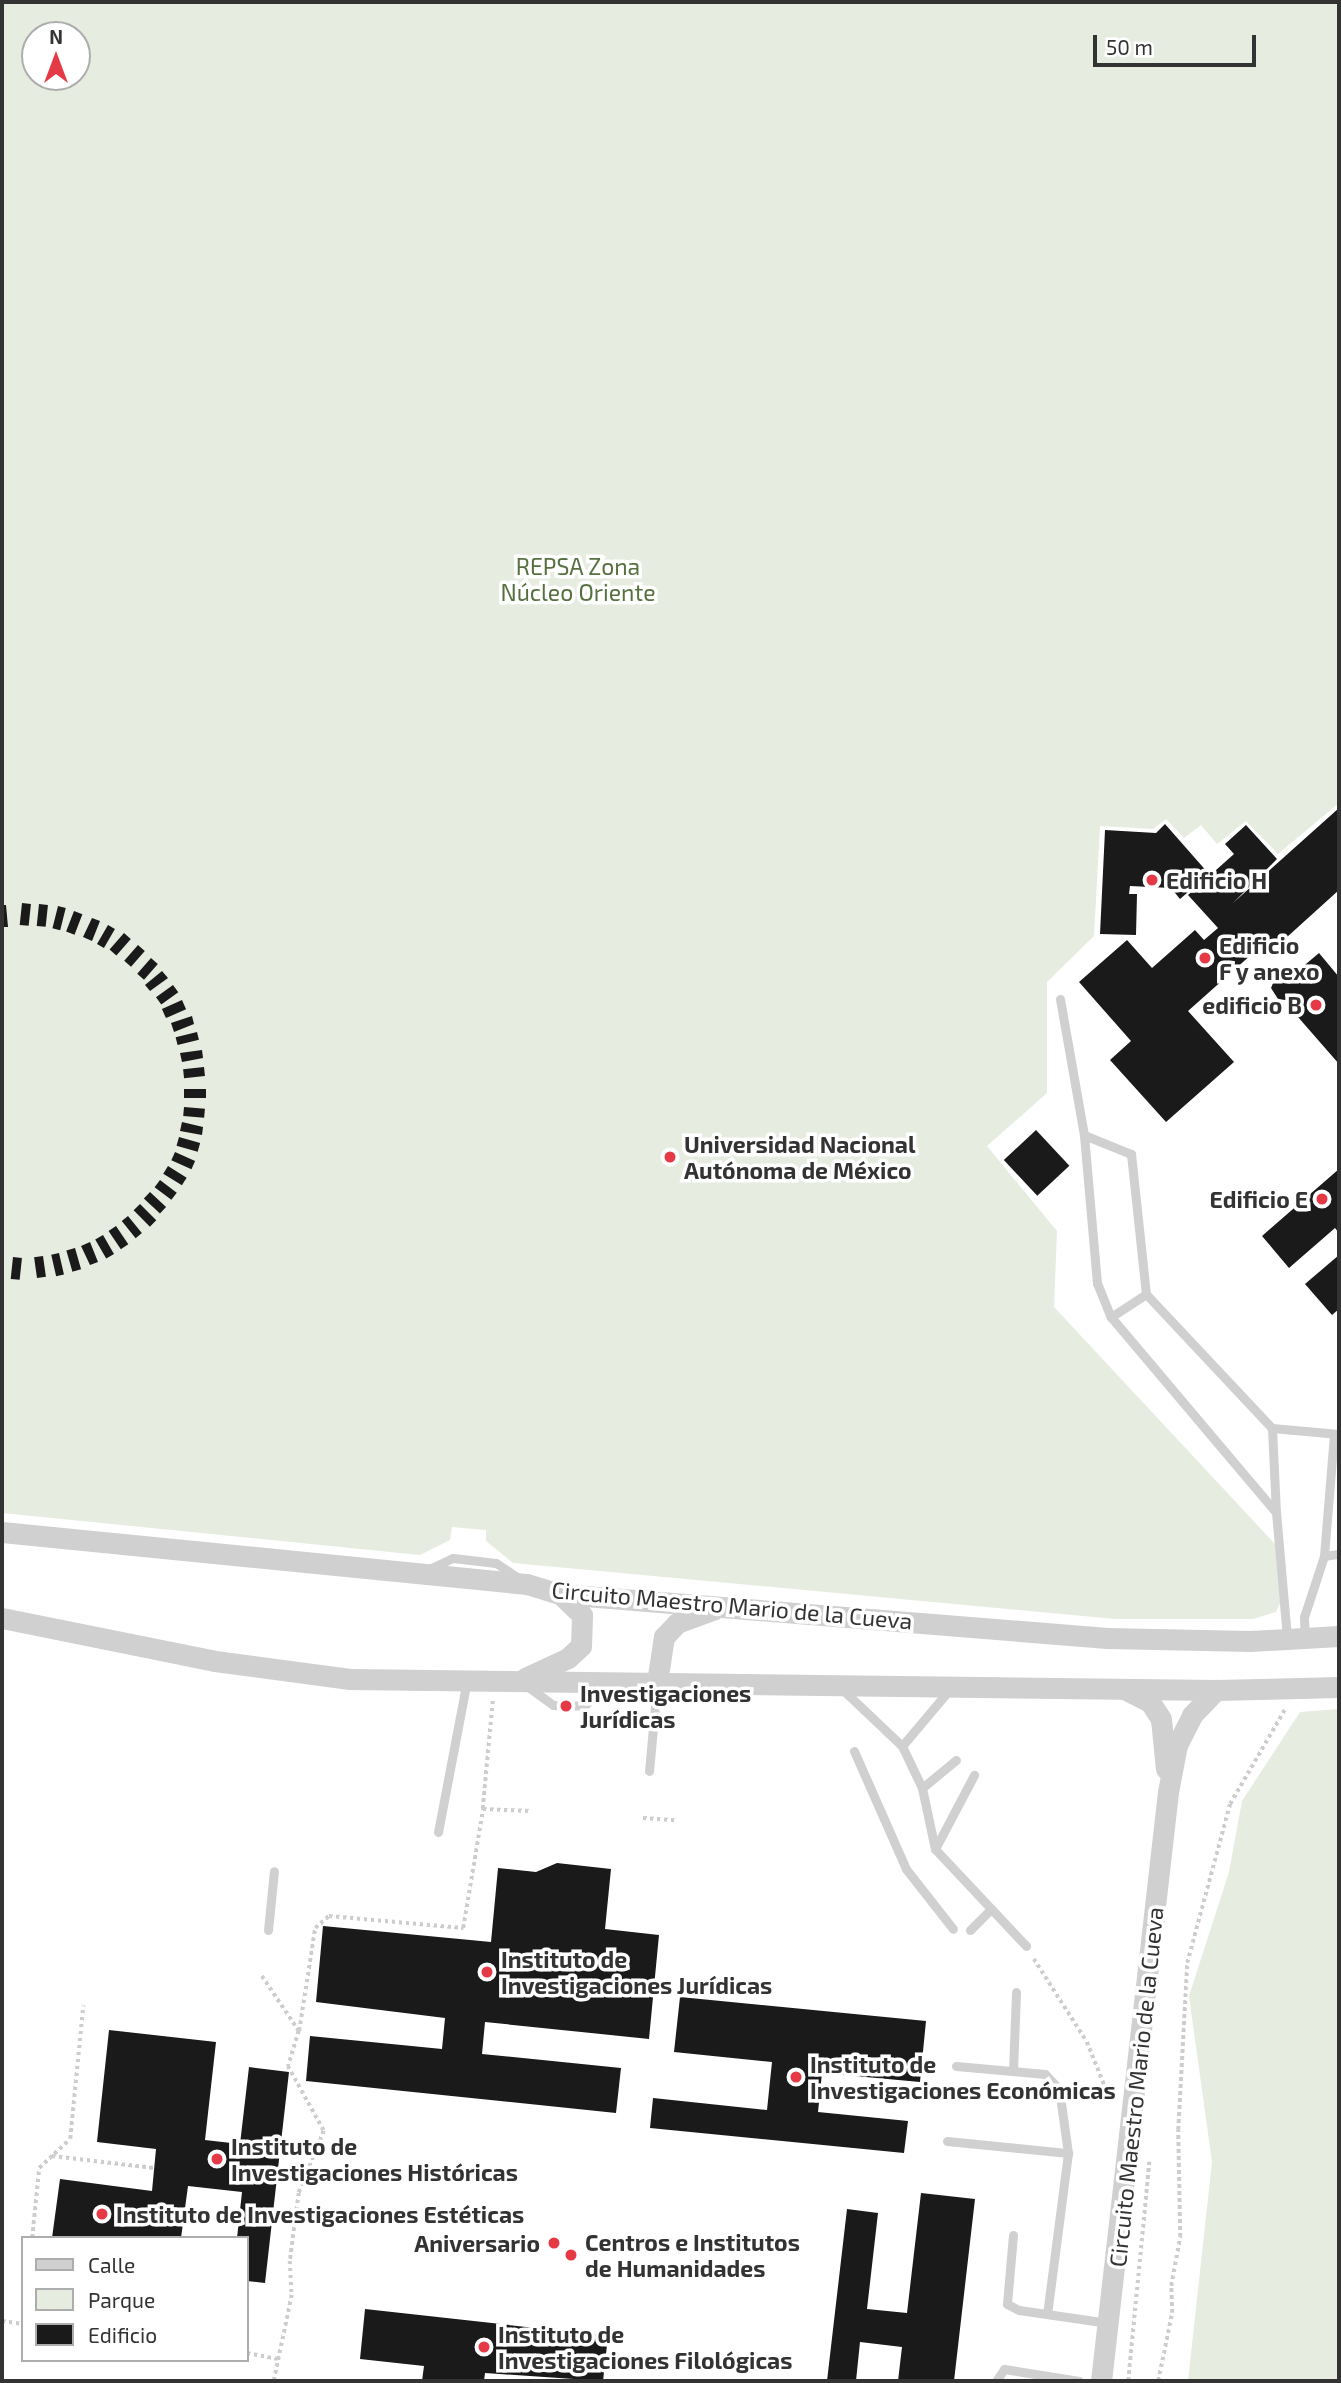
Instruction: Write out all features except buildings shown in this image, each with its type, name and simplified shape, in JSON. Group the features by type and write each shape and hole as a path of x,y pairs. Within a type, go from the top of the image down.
{"street":[{"name":"Circuito Maestro Mario de la Cueva","path":"2,1532 527,1584 560,1594 1107,1638 1296,1640 1339,1636"},
{"path":"520,1681 568,1658 582,1646 582,1615 560,1594"},
{"path":"657,1682 664,1637 677,1623 727,1606"},
{"name":"Circuito Maestro Mario de la Cueva","path":"2,1618 215,1661 350,1679 1216,1690 1339,1687"},
{"name":"Circuito Maestro Mario de la Cueva","path":"1121,1688 1150,1702 1161,1719 1168,1792"},
{"name":"Circuito Maestro Mario de la Cueva","path":"1101,2381 1110,2324 1168,1792 1177,1745 1192,1716 1216,1690"}],"lane":[{"path":"1060,999 1084,1135 1097,1283 1111,1317 1276,1512"},
{"path":"1084,1135 1131,1154 1146,1294 1272,1428 1276,1512 1296,1640"},
{"path":"1111,1317 1146,1294"},
{"path":"1272,1428 1336,1434 1324,1556 1296,1640"},
{"path":"1324,1556 1339,1554"},
{"path":"438,1832 467,1680"},
{"path":"649,1771 657,1682"},
{"path":"836,1685 863,1704 902,1746 922,1788 934,1849 989,1911 1026,1946"},
{"path":"902,1746 953,1686"},
{"path":"854,1751 906,1869 953,1929"},
{"path":"922,1788 956,1760"},
{"path":"934,1849 974,1775"},
{"path":"268,1930 274,1871"},
{"path":"970,1930 989,1911"},
{"path":"1013,2071 1016,1992"},
{"path":"956,2066 1013,2071 1055,2080 1068,2153 1047,2314"},
{"path":"947,2141 1068,2153"},
{"path":"1013,2235 1007,2304 1047,2314 1110,2324"},
{"path":"996,2381 1004,2369 1047,2379 1079,2381"}],"path":[{"path":"274,2381 292,2295 290,2260 299,2193 324,2131 288,2066 299,2031 315,1928 328,1916 463,1928 483,1809 495,1680"},
{"path":"1158,2381 1172,2313 1171,2286 1180,2237 1178,2130 1187,1963 1230,1804 1251,1762 1302,1689"},
{"path":"483,1809 530,1811"},
{"path":"643,1818 676,1820"},
{"path":"1026,1946 1087,2042 1115,2111"},
{"path":"262,1976 299,2031"},
{"path":"32,2236 39,2168 70,2139 83,2006"},
{"path":"51,2156 154,2168"},
{"path":"1128,2381 1150,2159"},
{"path":"2,2321 21,2324"},
{"path":"248,2353 277,2359"}],"green space":[{"name":"REPSA Zona Núcleo Oriente","path":"2,2 1339,2 1339,803 1278,854 1246,821 1217,844 1201,825 1184,838 1166,819 1153,829 1100,826 1094,936 1047,982 1047,1093 987,1146 1057,1231 1054,1307 1275,1544 1280,1603 1276,1612 1253,1619 1116,1619 513,1563 486,1541 486,1530 452,1527 450,1540 420,1555 2,1513"},
{"path":"1339,1709 1339,2381 1188,2381 1212,2162 1189,1996 1229,1872 1242,1801 1300,1712"}],"place":[{"name":"Edificio H","path":"1152,880"},
{"name":"Edificio F y anexo","path":"1205,958"},
{"name":"edificio B","path":"1316,1005"},
{"name":"Universidad Nacional Autónoma de México","path":"670,1157"},
{"name":"Edificio E","path":"1322,1199"},
{"name":"Investigaciones Jurídicas","path":"566,1706"},
{"name":"Instituto de Investigaciones Jurídicas","path":"487,1972"},
{"name":"Instituto de Investigaciones Económicas","path":"796,2077"},
{"name":"Instituto de Investigaciones Históricas","path":"217,2159"},
{"name":"Instituto de Investigaciones Estéticas","path":"102,2214"},
{"name":"Aniversario","path":"554,2243"},
{"name":"Centros e Institutos de Humanidades","path":"571,2255"},
{"name":"Instituto de Investigaciones Filológicas","path":"484,2347"}]}
